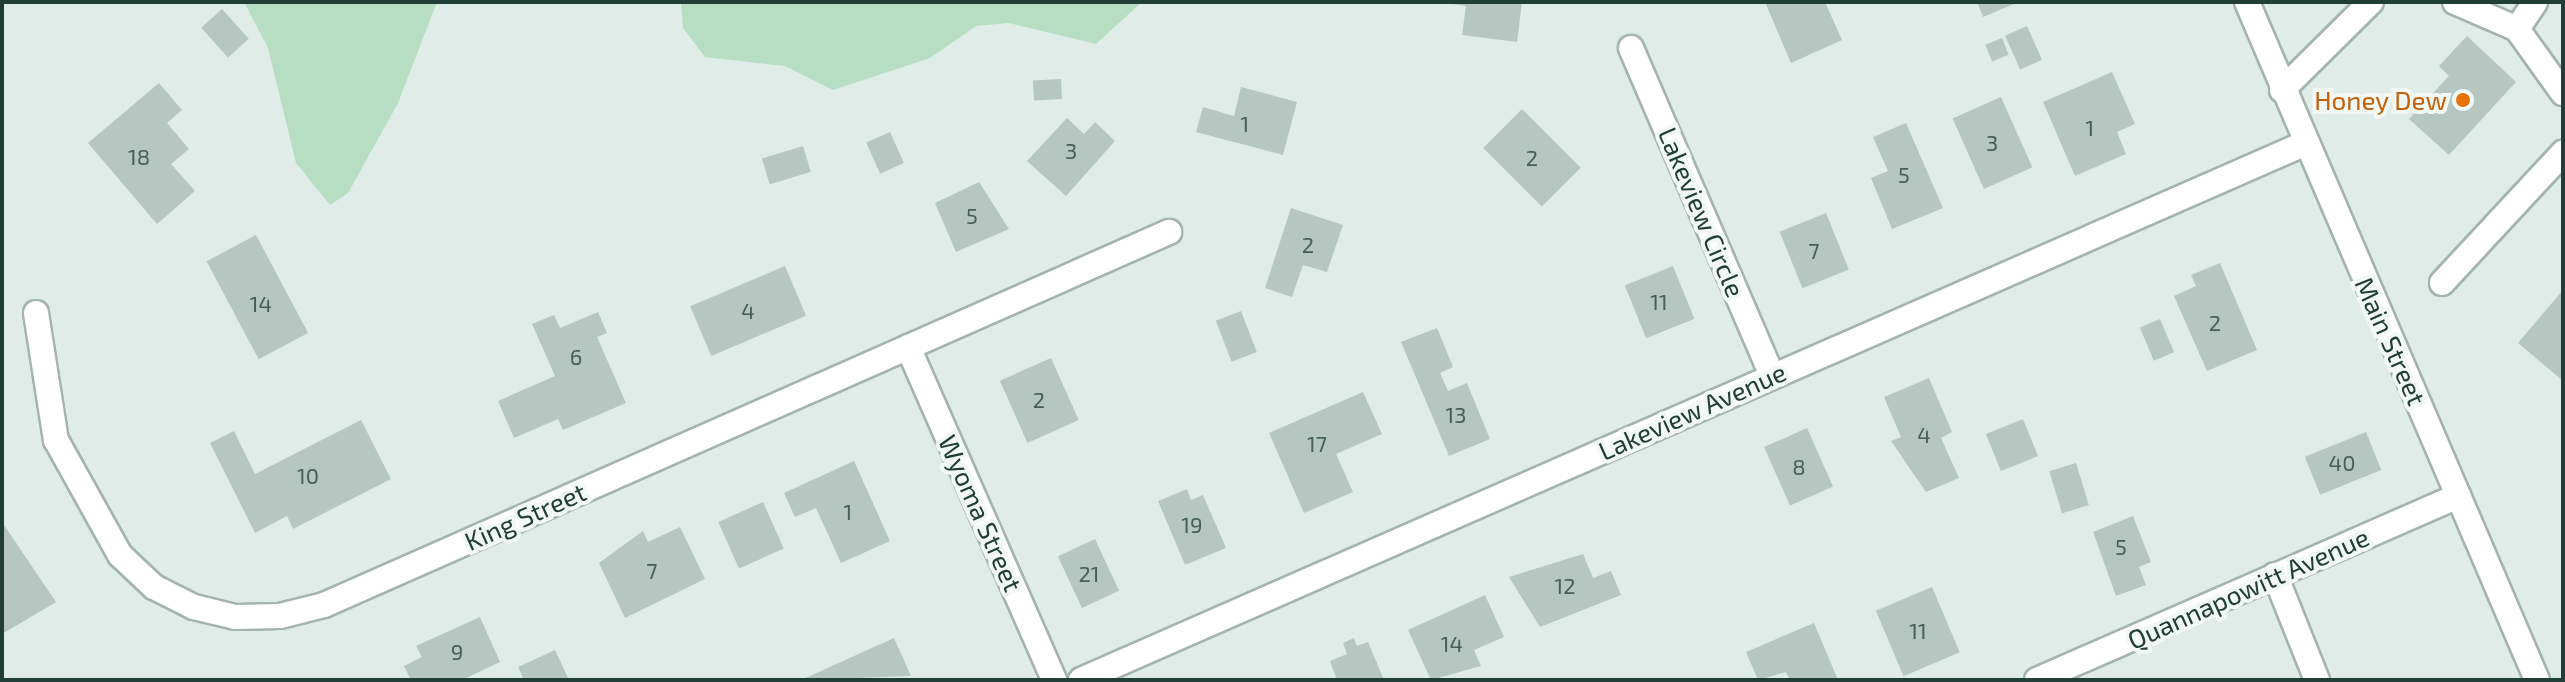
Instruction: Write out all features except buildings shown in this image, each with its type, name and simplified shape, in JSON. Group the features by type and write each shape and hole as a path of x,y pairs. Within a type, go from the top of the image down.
{"street":[{"name":"Main Street","path":"2247,2 2304,144 2537,680"},
{"path":"2282,90 2371,2"},
{"path":"2455,2 2517,29 2563,93"},
{"path":"2517,29 2535,2"},
{"name":"Lakeview Circle","path":"1631,48 1772,376"},
{"name":"Lakeview Avenue","path":"1081,680 2304,144"},
{"path":"2442,283 2563,153"},
{"name":"King Street","path":"36,313 56,440 103,531 154,587 235,617 324,605 1169,232"},
{"name":"Wyoma Street","path":"908,347 1054,680"},
{"name":"Quannapowitt Avenue","path":"2037,680 2459,496"},
{"path":"2275,575 2317,680"}],"green space":[{"path":"244,2 437,2 398,103 348,193 330,205 296,163 268,48"},
{"path":"681,2 1142,2 1096,44 1009,23 976,26 930,58 833,90 785,66 705,57 683,28"}],"place":[{"name":"Honey Dew","path":"2463,100"}]}
